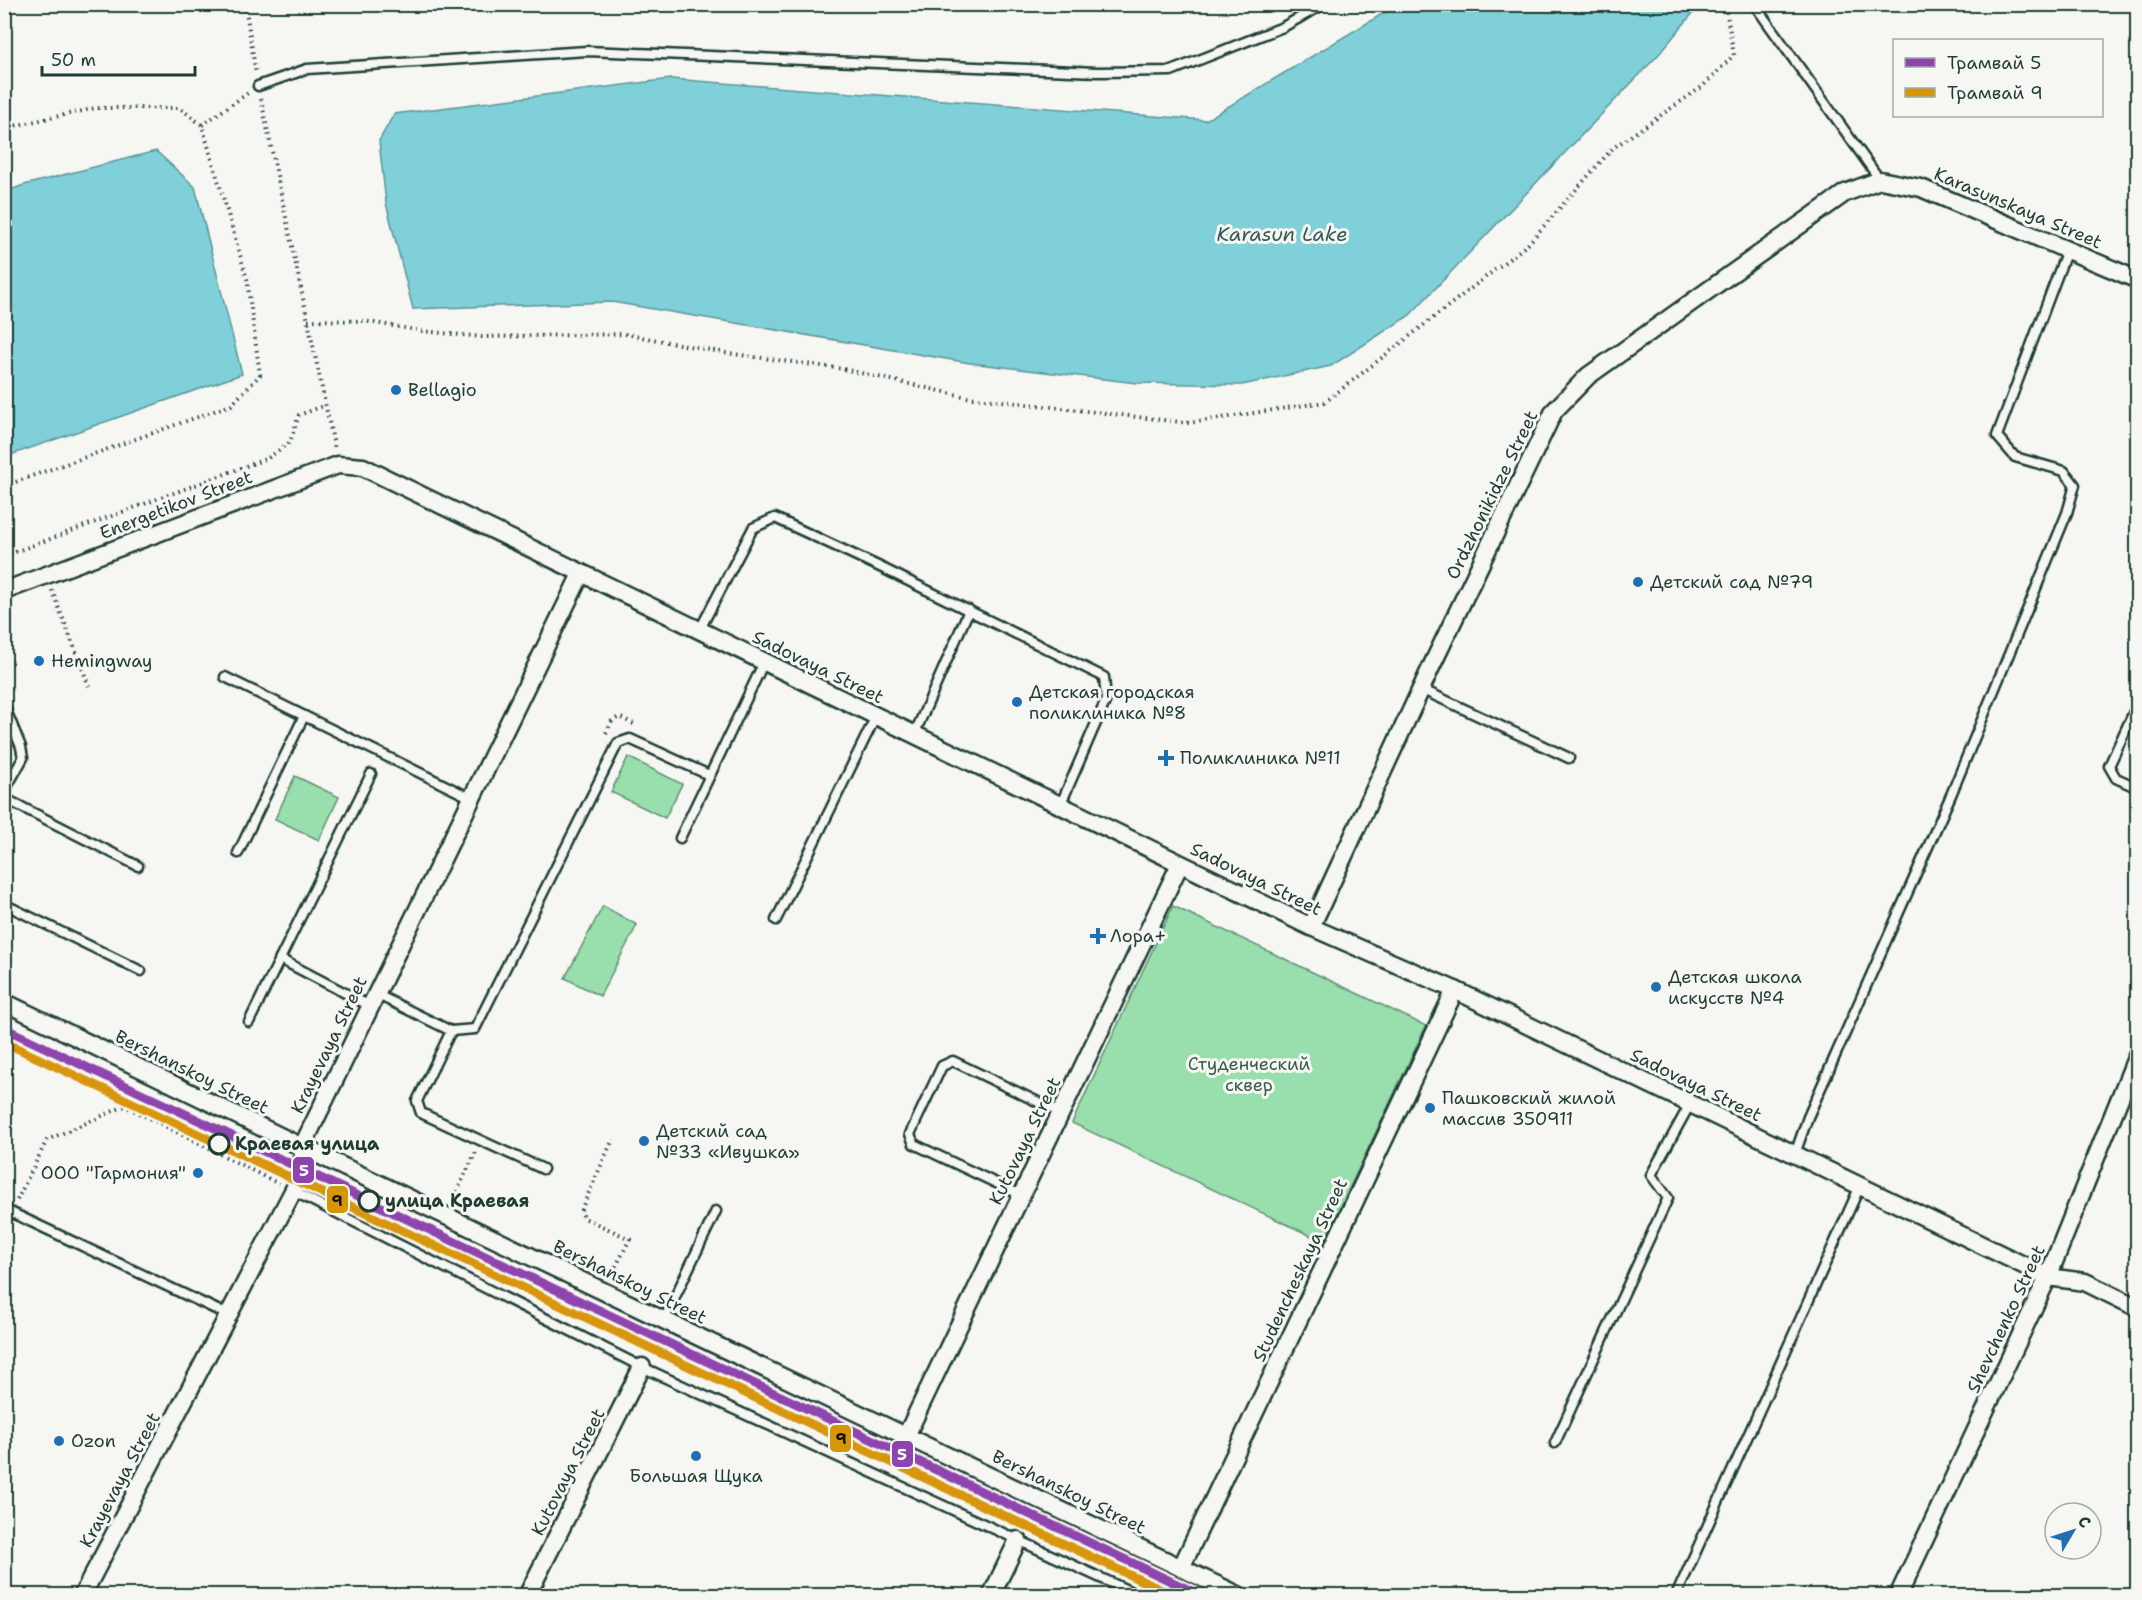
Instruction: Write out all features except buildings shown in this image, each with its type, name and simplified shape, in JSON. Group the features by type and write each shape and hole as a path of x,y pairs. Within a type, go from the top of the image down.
{"street":[{"name":"Karasunskaya Street","path":"1880,180 1921,188 2138,280"},
{"name":"Ordzhonikidze Street","path":"1311,927 1421,689 1554,411 1588,376 1835,200 1845,193 1880,180"},
{"name":"Energetikov Street","path":"4,591 338,465 363,467"},
{"name":"Sadovaya Street","path":"363,467 1311,927 1455,990 2048,1277 2085,1282 2138,1308"},
{"name":"Krayevaya Street","path":"81,1596 304,1170 302,1147 582,574"},
{"name":"Kutovaya Street","path":"906,1436 1180,864"},
{"name":"Studencheskaya Street","path":"1181,1568 1455,990"},
{"name":"Bershanskoy Street","path":"4,1002 1240,1596"},
{"name":"Shevchenko Street","path":"1898,1596 2048,1277 2138,1053"},
{"name":"Kutovaya Street","path":"527,1596 642,1367"},
{"path":"991,1596 1018,1540"}],"lane":[{"path":"258,86 307,69 587,51 1097,72 1170,71 1283,27 1324,4"},
{"path":"1754,4 1880,180"},
{"path":"1795,1154 1808,1117 1951,795 2067,513 2075,485 2064,471 2015,457 1997,436 2067,250"},
{"path":"699,630 753,528 775,518 969,610 1104,677 1106,700 1060,806"},
{"path":"914,735 969,610"},
{"path":"680,838 764,662"},
{"path":"225,677 471,798"},
{"path":"1421,689 1569,759"},
{"path":"2138,703 2109,766 2116,778 2138,788"},
{"path":"4,705 21,747 23,758 4,792"},
{"path":"238,853 304,716"},
{"path":"776,920 876,716"},
{"path":"280,959 450,1031 475,1029 618,743 630,739 709,776"},
{"path":"249,1022 371,774"},
{"path":"4,798 138,866"},
{"path":"4,904 141,971"},
{"path":"450,1031 417,1101 421,1113 543,1169"},
{"path":"1021,1196 914,1144 910,1134 942,1066 953,1061 1061,1113"},
{"path":"1555,1443 1668,1198 1651,1175 1690,1104"},
{"path":"1676,1596 1860,1186"},
{"path":"293,1191 642,1367 1140,1596"},
{"path":"8,1210 228,1315"},
{"path":"664,1320 716,1211"}],"path":[{"path":"245,4 258,86 338,465"},
{"path":"308,320 363,321 422,332 482,337 625,334 726,353 843,369 968,397 1189,423 1326,402 1528,244 1613,148 1702,87 1734,56 1725,4"},
{"path":"202,125 258,86"},
{"path":"4,128 96,108 180,108 202,125 247,279 260,375 231,405 4,486"},
{"path":"4,556 268,458 290,442 299,415 326,405"},
{"path":"47,575 89,686"},
{"path":"8,1210 47,1140 125,1106 293,1191"},
{"path":"613,1139 581,1210 584,1218 630,1239 613,1272"},
{"path":"454,1197 481,1141"}],"green space":[{"path":"628,757 682,784 665,818 611,792"},
{"path":"295,776 339,797 319,840 275,819"},
{"path":"603,906 637,925 600,996 565,978"},
{"name":"Студенческий сквер","path":"1173,906 1426,1026 1324,1242 1072,1123"}],"water":[{"name":"Karasun Lake","path":"1397,5 1694,5 1697,8 1660,53 1410,315 1331,366 1242,385 1137,383 970,363 612,302 413,309 386,203 379,141 394,114 671,79 1206,120"},
{"path":"156,151 195,187 242,374 5,457 5,192"}],"tram line":[{"name":"5","path":"4,1028 1202,1596"},
{"name":"9","path":"4,1042 1174,1596"}],"place":[{"name":"Bellagio","path":"396,390"},
{"name":"Детский сад №79","path":"1638,582"},
{"name":"Hemingway","path":"39,661"},
{"name":"Детская городская поликлиника №8","path":"1017,702"},
{"name":"Поликлиника №11","path":"1166,758"},
{"name":"Лора+","path":"1098,936"},
{"name":"Детская школа искусств №4","path":"1656,987"},
{"name":"Пашковский жилой массив 350911","path":"1430,1108"},
{"name":"Детский сад №33 «Ивушка»","path":"644,1141"},
{"name":"Краевая улица","path":"219,1144"},
{"name":"ООО \"Гармония\"","path":"198,1173"},
{"name":"улица Краевая","path":"369,1201"},
{"name":"Ozon","path":"59,1441"},
{"name":"Большая Щука","path":"696,1456"}]}
